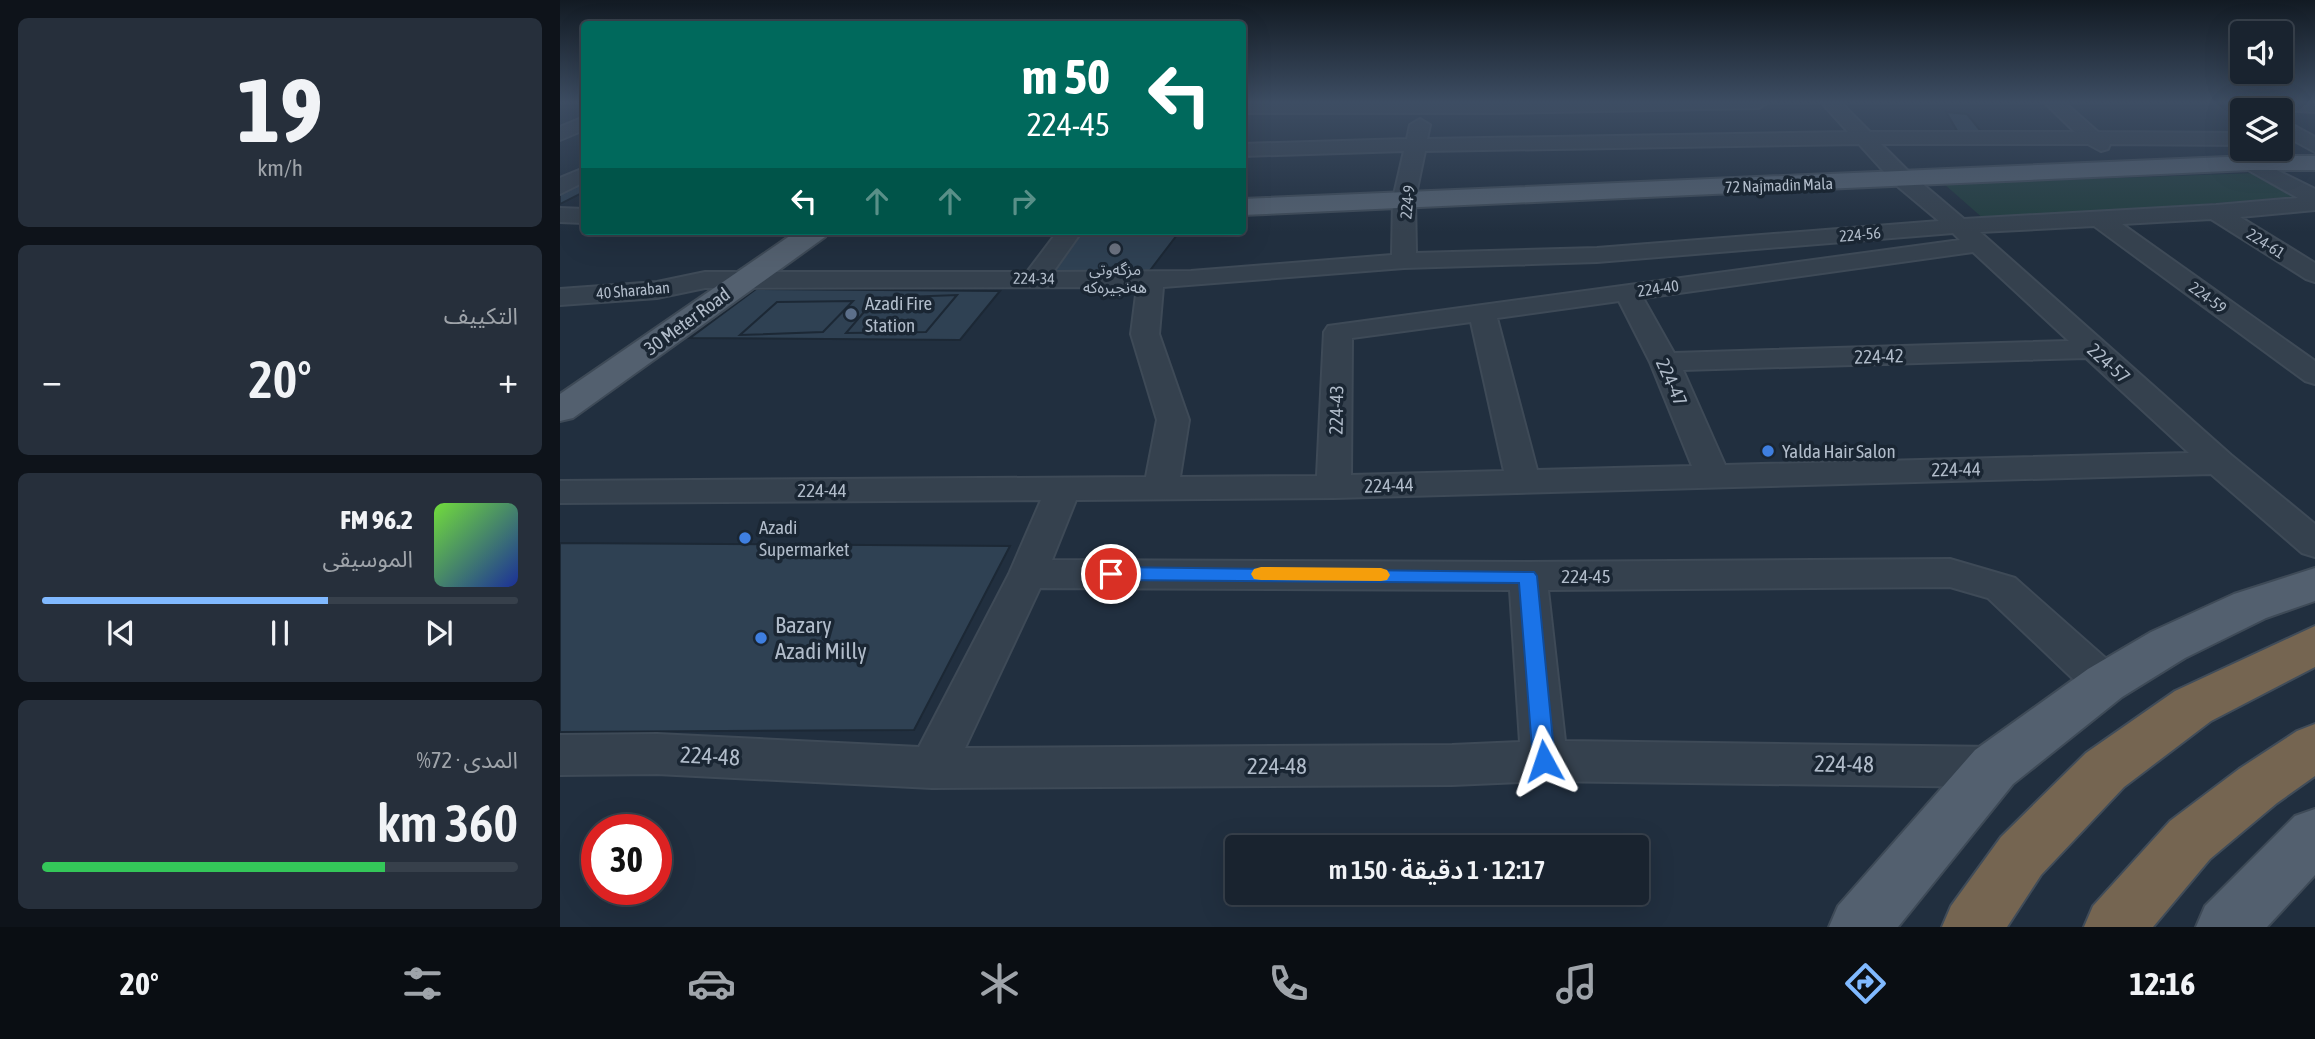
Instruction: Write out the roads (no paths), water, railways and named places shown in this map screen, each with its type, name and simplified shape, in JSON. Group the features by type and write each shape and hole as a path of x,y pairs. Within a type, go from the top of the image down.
{"highway":[{"path":"1972,927 2021,856 2105,770 2193,706 2315,645"},
{"path":"2114,927 2190,840 2258,786 2315,747"}],"main road":[{"name":"72 Najmadin Mala","path":"1246,207 1904,180 2121,168 2315,163"},
{"name":"30 Meter Road","path":"560,410 772,235"},
{"name":"30 Meter Road","path":"560,383 665,307 744,280 809,235"},
{"path":"1859,927 1994,767 2105,683 2168,645 2250,607 2315,584"},
{"path":"2225,927 2315,835"}],"street":[{"path":"1246,150 1381,145"},
{"name":"224-9","path":"1404,261 1404,200 1418,145"},
{"path":"1873,145 1904,180"},
{"path":"2101,145 2121,168"},
{"path":"2250,163 2315,201"},
{"path":"560,187 581,176"},
{"name":"224-57","path":"1904,180 1969,235 2219,463 2315,544"},
{"name":"224-56","path":"1404,261 1597,255 1969,235 2100,219 2216,212 2315,201"},
{"name":"224-61","path":"2216,212 2315,274"},
{"path":"560,215 581,216"},
{"name":"224-59","path":"2100,219 2315,375"},
{"path":"1035,278 1067,235"},
{"name":"224-40","path":"1338,332 1627,292 1969,235"},
{"name":"224-34","path":"744,280 1191,279 1404,261"},
{"path":"1151,279 1145,334 1173,420 1161,488"},
{"name":"40 Sharaban","path":"560,298 657,290 704,294"},
{"name":"224-47","path":"1627,292 1665,362 1712,475"},
{"name":"40 Sharaban","path":"560,304 665,307"},
{"path":"1482,312 1523,480"},
{"name":"224-43","path":"1334,487 1338,332"},
{"name":"224-42","path":"1665,362 2093,349"},
{"name":"224-44","path":"560,492 1334,487 2219,463"},
{"path":"932,768 1028,574 1063,489"},
{"name":"224-45","path":"1028,574 1528,576 1950,573 2001,589 2105,683"},
{"path":"1528,576 1544,761"},
{"name":"224-48","path":"560,755 657,754 932,768 1452,765 1544,761 1994,767"}],"place":[{"name":"مزگەوتی ھەنجیرەکە","path":"1115,249"},
{"name":"Azadi Fire Station","path":"851,314"},
{"name":"Yalda Hair Salon","path":"1768,451"},
{"name":"Azadi Supermarket","path":"745,538"},
{"name":"Bazary Azadi Milly","path":"761,638"}]}
